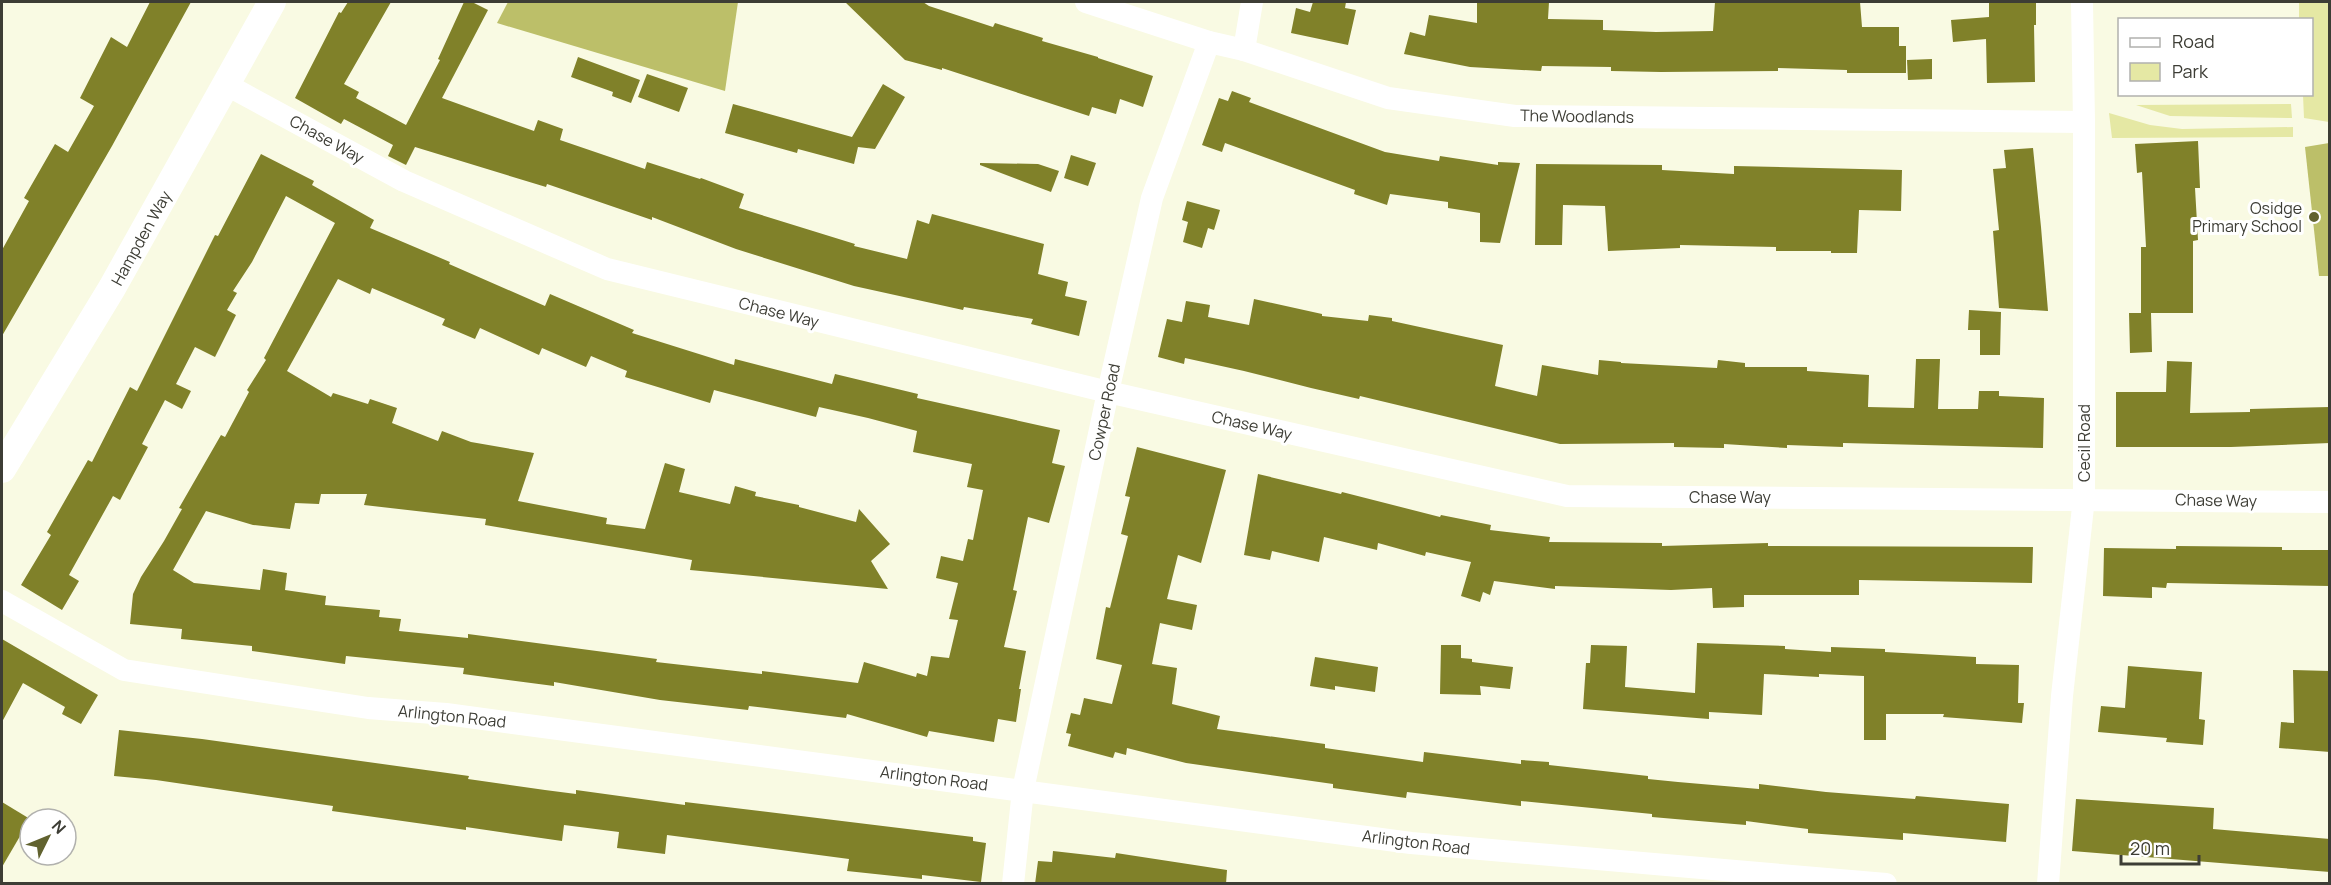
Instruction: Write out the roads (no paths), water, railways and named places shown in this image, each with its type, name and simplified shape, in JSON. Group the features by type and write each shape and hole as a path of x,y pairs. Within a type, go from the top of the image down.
{"street":[{"name":"Hampden Way","path":"2,470 112,288 273,2"},
{"name":"The Woodlands","path":"1086,2 1209,42 1244,50 1388,98 1515,116 2084,122"},
{"path":"1244,50 1252,2"},
{"name":"Cecil Road","path":"2048,884 2062,696 2084,498 2082,2"},
{"name":"Cowper Road","path":"1013,884 1023,790 1152,198 1209,42"},
{"name":"Chase Way","path":"227,84 404,182 607,269 1108,392 1567,496 2084,498 2330,502"},
{"name":"Arlington Road","path":"2,601 124,670 368,708 446,714 1411,843 1886,884"}],"place":[{"name":"Osidge Primary School","path":"2314,217"}]}
